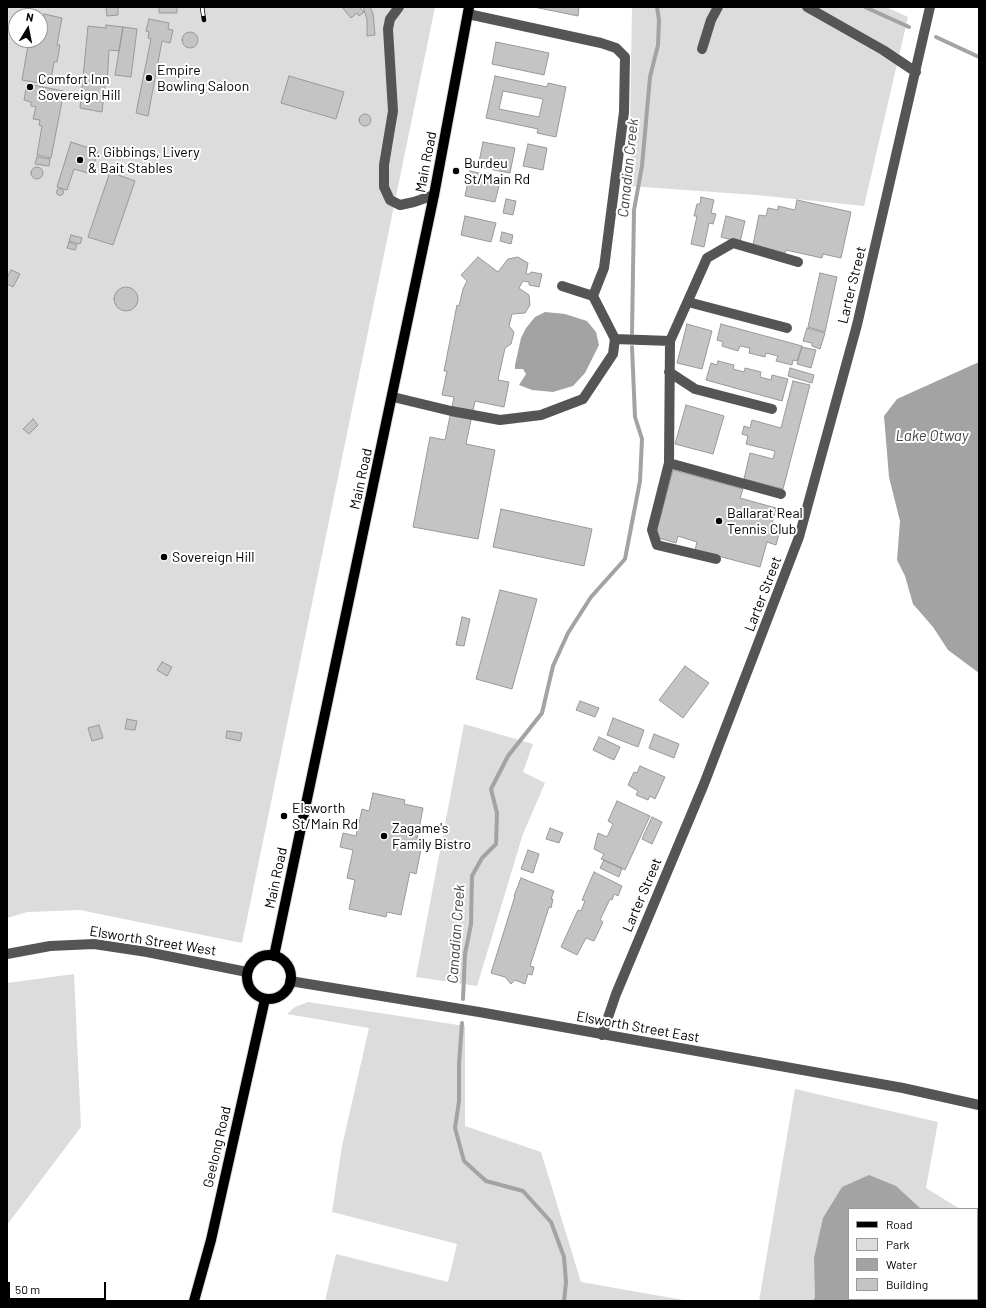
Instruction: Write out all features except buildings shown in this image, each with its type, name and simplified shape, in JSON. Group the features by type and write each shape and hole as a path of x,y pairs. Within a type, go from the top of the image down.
{"main road":[{"name":"Main Road","path":"274,956 434,195 468,11"},
{"path":"265,955 274,956 280,959 287,966 290,972 290,981 283,994 275,998 266,999 257,996 250,990 247,981 247,972 251,964 257,958 265,955"},
{"name":"Geelong Road","path":"194,1301 214,1227 266,999"}],"street":[{"path":"399,7 390,19 388,29 393,111 384,165 384,187 388,198 400,205 434,195"},
{"path":"702,49 718,7"},
{"path":"807,7 883,50 916,72"},
{"name":"Larter Street","path":"602,1035 616,994 704,784 799,537 857,325 930,7"},
{"path":"468,11 601,43 618,50 625,57 624,112 604,268 593,296"},
{"path":"716,559 657,545 652,530 669,463 670,341 707,258 733,244 798,262"},
{"path":"392,397 451,411 500,420 541,415 583,399 613,354 615,339 593,296 562,286"},
{"path":"688,302 787,328"},
{"path":"615,339 670,341"},
{"path":"669,372 695,389 772,409"},
{"path":"669,463 781,494"},
{"name":"Elsworth Street West","path":"7,954 50,946 94,944 154,953 247,972"},
{"name":"Elsworth Street East","path":"290,981 435,1004 928,1093 979,1105"}],"green space":[{"name":"Sovereign Hill","path":"7,7 435,7 242,943 80,910 27,912 7,918"},
{"path":"632,7 886,7 908,17 864,206 756,195 629,186"},
{"path":"464,724 533,744 523,772 545,783 523,834 477,986 416,977"},
{"path":"74,974 81,1127 7,1225 7,983"},
{"path":"308,1002 465,1026 465,1126 541,1152 581,1282 689,1301 325,1301 336,1254 448,1282 457,1244 332,1212 342,1146 369,1028 287,1014 295,1007"},
{"path":"795,1089 938,1122 926,1188 958,1208 848,1208 848,1300 978,1300 978,1220 979,1301 759,1301"}],"water":[{"path":"545,312 565,314 587,321 596,332 599,345 585,373 573,386 553,392 532,390 519,385 526,374 523,369 515,369 521,338 526,328 535,317"},
{"name":"Lake Otway","path":"979,362 979,673 948,650 933,627 913,604 905,576 897,560 900,521 889,477 884,416 897,399"},
{"path":"869,1175 896,1186 920,1208 848,1208 848,1300 978,1300 978,1280 979,1301 813,1301 815,1297 814,1258 823,1218 842,1187"}],"waterway":[{"name":"Canadian Creek","path":"632,333 634,210 642,166 650,77 658,45 659,20 657,7"},
{"path":"865,7 909,27"},
{"path":"936,37 979,57"},
{"name":"Canadian Creek","path":"463,999 465,954 471,924 472,876 482,858 496,844 497,813 491,789 508,756 542,713 553,666 568,633 591,597 625,559 640,481 642,439 635,417 632,347"},
{"name":"Canadian Creek","path":"462,1023 459,1064 459,1101 455,1128 464,1161 486,1181 523,1191 551,1222 564,1257 566,1282 564,1301"}],"railway":[{"path":"202,7 204,20"}],"place":[{"name":"Empire Bowling Saloon","path":"149,78"},
{"name":"Comfort Inn Sovereign Hill","path":"30,87"},
{"name":"R. Gibbings, Livery & Bait Stables","path":"80,160"},
{"name":"Burdeu St/Main Rd","path":"456,171"},
{"name":"Ballarat Real Tennis Club","path":"719,521"},
{"name":"Sovereign Hill","path":"164,557"},
{"name":"Elsworth St/Main Rd","path":"284,816"},
{"name":"Zagame's Family Bistro","path":"384,836"}]}
